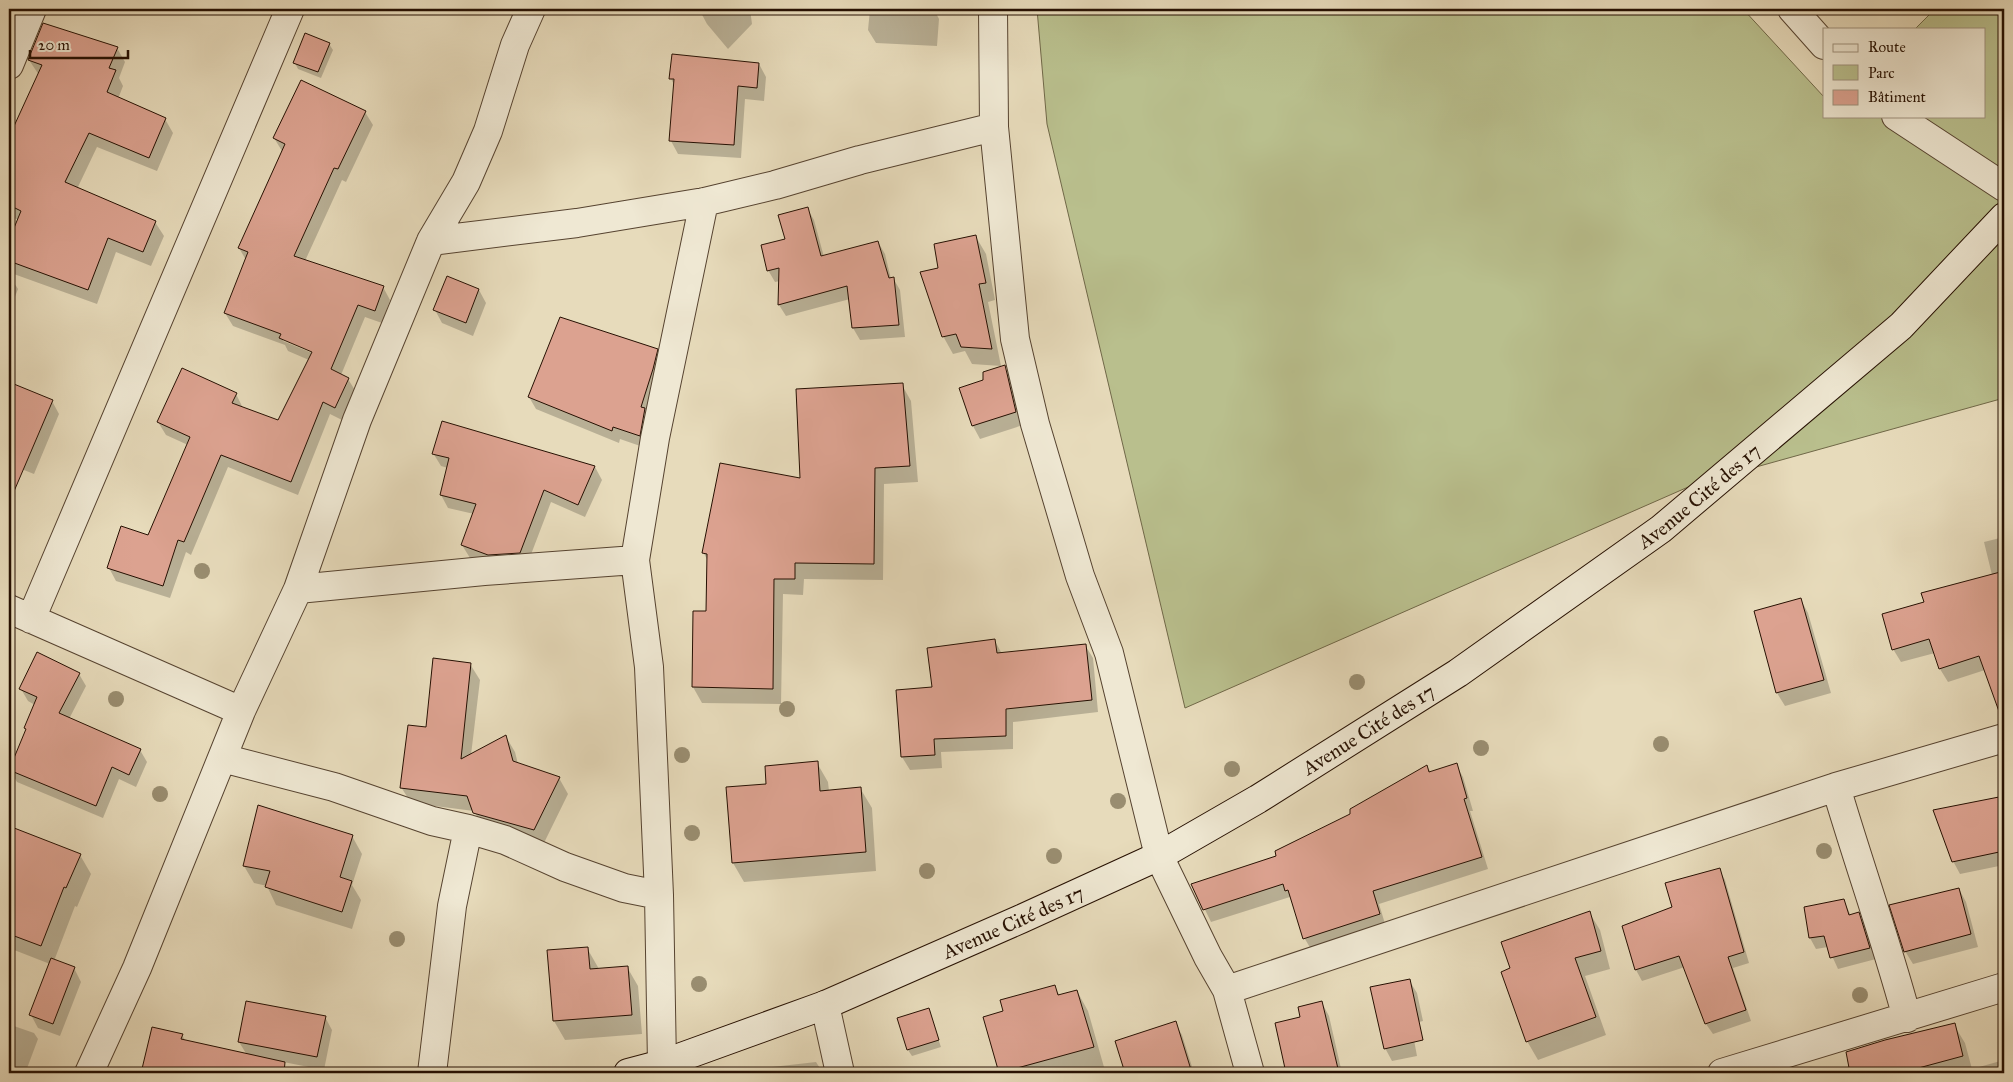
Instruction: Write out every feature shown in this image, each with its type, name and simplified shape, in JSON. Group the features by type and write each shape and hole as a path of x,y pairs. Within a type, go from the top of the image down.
{"street":[{"path":"9,65 32,9"},
{"path":"241,711 20,614 290,9"},
{"path":"89,1073 137,968 241,711 298,589 357,420 431,241 466,182 488,131 515,45 531,9"},
{"path":"994,9 994,127 1015,340 1035,424 1080,576 1109,653 1159,856 1208,957 1227,990 1250,1073"},
{"path":"1792,9 1823,44"},
{"path":"1899,118 2004,187"},
{"path":"431,241 577,224 704,202 860,160 994,127"},
{"path":"662,1064 659,895 649,667 635,560 655,438 704,202"},
{"name":"Avenue Cité des 17","path":"628,1073 662,1064 825,1005 1159,856 1258,798 1458,673 1661,529 1901,326 2004,217"},
{"path":"298,589 484,571 635,560"},
{"path":"1227,990 1291,967 1836,787 2004,738"},
{"path":"222,758 334,787 432,821 505,840 565,867 624,888 659,895"},
{"path":"1836,787 1865,885 1887,944 1908,1018"},
{"path":"432,1073 451,915 468,829"},
{"path":"1722,1073 1908,1018 2004,987"},
{"path":"825,1005 840,1073"}],"green space":[{"path":"1037,9 1743,9 1823,96 1823,118 1986,118 1986,28 1916,28 1935,9 2004,9 2004,398 1695,484 1185,708 1047,124"}],"building":[{"path":"43,23 118,47 109,68 116,70 107,92 166,118 149,158 89,133 65,182 156,221 143,252 108,238 88,290 9,261 9,240 21,211 9,205 9,137 42,65 28,60"},
{"path":"305,33 330,43 318,72 293,63"},
{"path":"672,54 759,63 757,88 738,86 734,145 669,141 674,79 669,79"},
{"path":"301,80 366,111 338,169 334,168 294,256 384,286 375,311 358,305 331,369 349,378 335,408 323,402 291,482 221,455 184,542 178,540 163,586 107,568 121,526 148,535 190,437 157,422 182,368 237,393 232,403 278,420 312,352 279,338 281,334 224,313 248,252 238,248 285,144 273,138"},
{"path":"808,207 821,256 878,241 889,278 894,277 899,325 852,328 847,286 778,305 779,268 767,271 761,245 785,239 778,215"},
{"path":"976,235 986,283 979,284 992,349 961,347 956,334 942,337 920,272 938,268 934,244"},
{"path":"447,276 479,289 466,323 433,310"},
{"path":"560,317 658,349 641,407 645,408 640,436 613,427 612,431 528,397"},
{"path":"1005,365 1016,412 972,426 959,388 983,380 983,372"},
{"path":"9,382 53,400 9,503"},
{"path":"903,383 910,466 875,468 874,564 795,563 795,579 774,579 773,689 692,687 693,611 706,611 707,554 702,553 720,463 800,478 796,389"},
{"path":"442,421 595,466 578,505 544,490 520,553 488,555 461,545 476,504 440,495 449,458 432,454"},
{"path":"2004,571 2004,716 2001,717 1979,656 1939,669 1929,639 1892,650 1882,614 1924,602 1921,593"},
{"path":"1801,598 1824,680 1776,693 1754,611"},
{"path":"995,639 997,653 1086,644 1092,700 1006,709 1006,736 934,739 935,755 901,757 896,690 932,687 927,648"},
{"path":"37,652 80,673 59,713 141,749 129,775 112,767 96,806 9,770 37,697 19,689"},
{"path":"433,658 471,663 461,759 506,735 513,761 560,777 534,830 473,813 467,796 400,788 408,725 426,727"},
{"path":"818,761 820,791 861,787 866,852 732,863 726,787 766,784 765,766"},
{"path":"1457,763 1467,798 1464,799 1482,857 1373,891 1380,914 1303,939 1288,890 1285,891 1283,884 1203,910 1191,884 1276,856 1275,851 1350,814 1350,809 1427,765 1429,772"},
{"path":"2004,796 2004,851 1952,862 1933,810"},
{"path":"258,805 353,835 340,877 352,881 342,912 265,887 270,871 243,866"},
{"path":"9,826 81,854 66,888 64,887 41,946 9,934"},
{"path":"1720,868 1744,952 1728,957 1746,1010 1705,1024 1679,956 1635,970 1622,926 1672,907 1665,883"},
{"path":"1959,888 1971,934 1904,952 1889,905"},
{"path":"1844,899 1849,915 1859,912 1870,948 1830,958 1824,936 1809,938 1804,907"},
{"path":"1590,911 1601,951 1575,958 1596,1017 1526,1042 1501,972 1510,968 1501,942"},
{"path":"588,947 590,969 628,966 632,1015 553,1021 547,950"},
{"path":"51,958 75,967 53,1024 29,1015"},
{"path":"1410,979 1423,1040 1384,1049 1370,987"},
{"path":"1055,985 1058,995 1077,990 1094,1047 999,1073 983,1017 1003,1011 1000,1000"},
{"path":"246,1001 326,1016 317,1057 238,1042"},
{"path":"1322,1001 1339,1073 1315,1073 1314,1069 1286,1073 1275,1023 1300,1017 1298,1007"},
{"path":"929,1008 939,1040 907,1050 897,1018"},
{"path":"1176,1021 1192,1073 1125,1073 1115,1041"},
{"path":"1955,1023 1963,1056 1900,1073 1850,1073 1846,1052 1885,1040"},
{"path":"152,1027 183,1034 181,1039 285,1062 284,1073 141,1073"}]}
